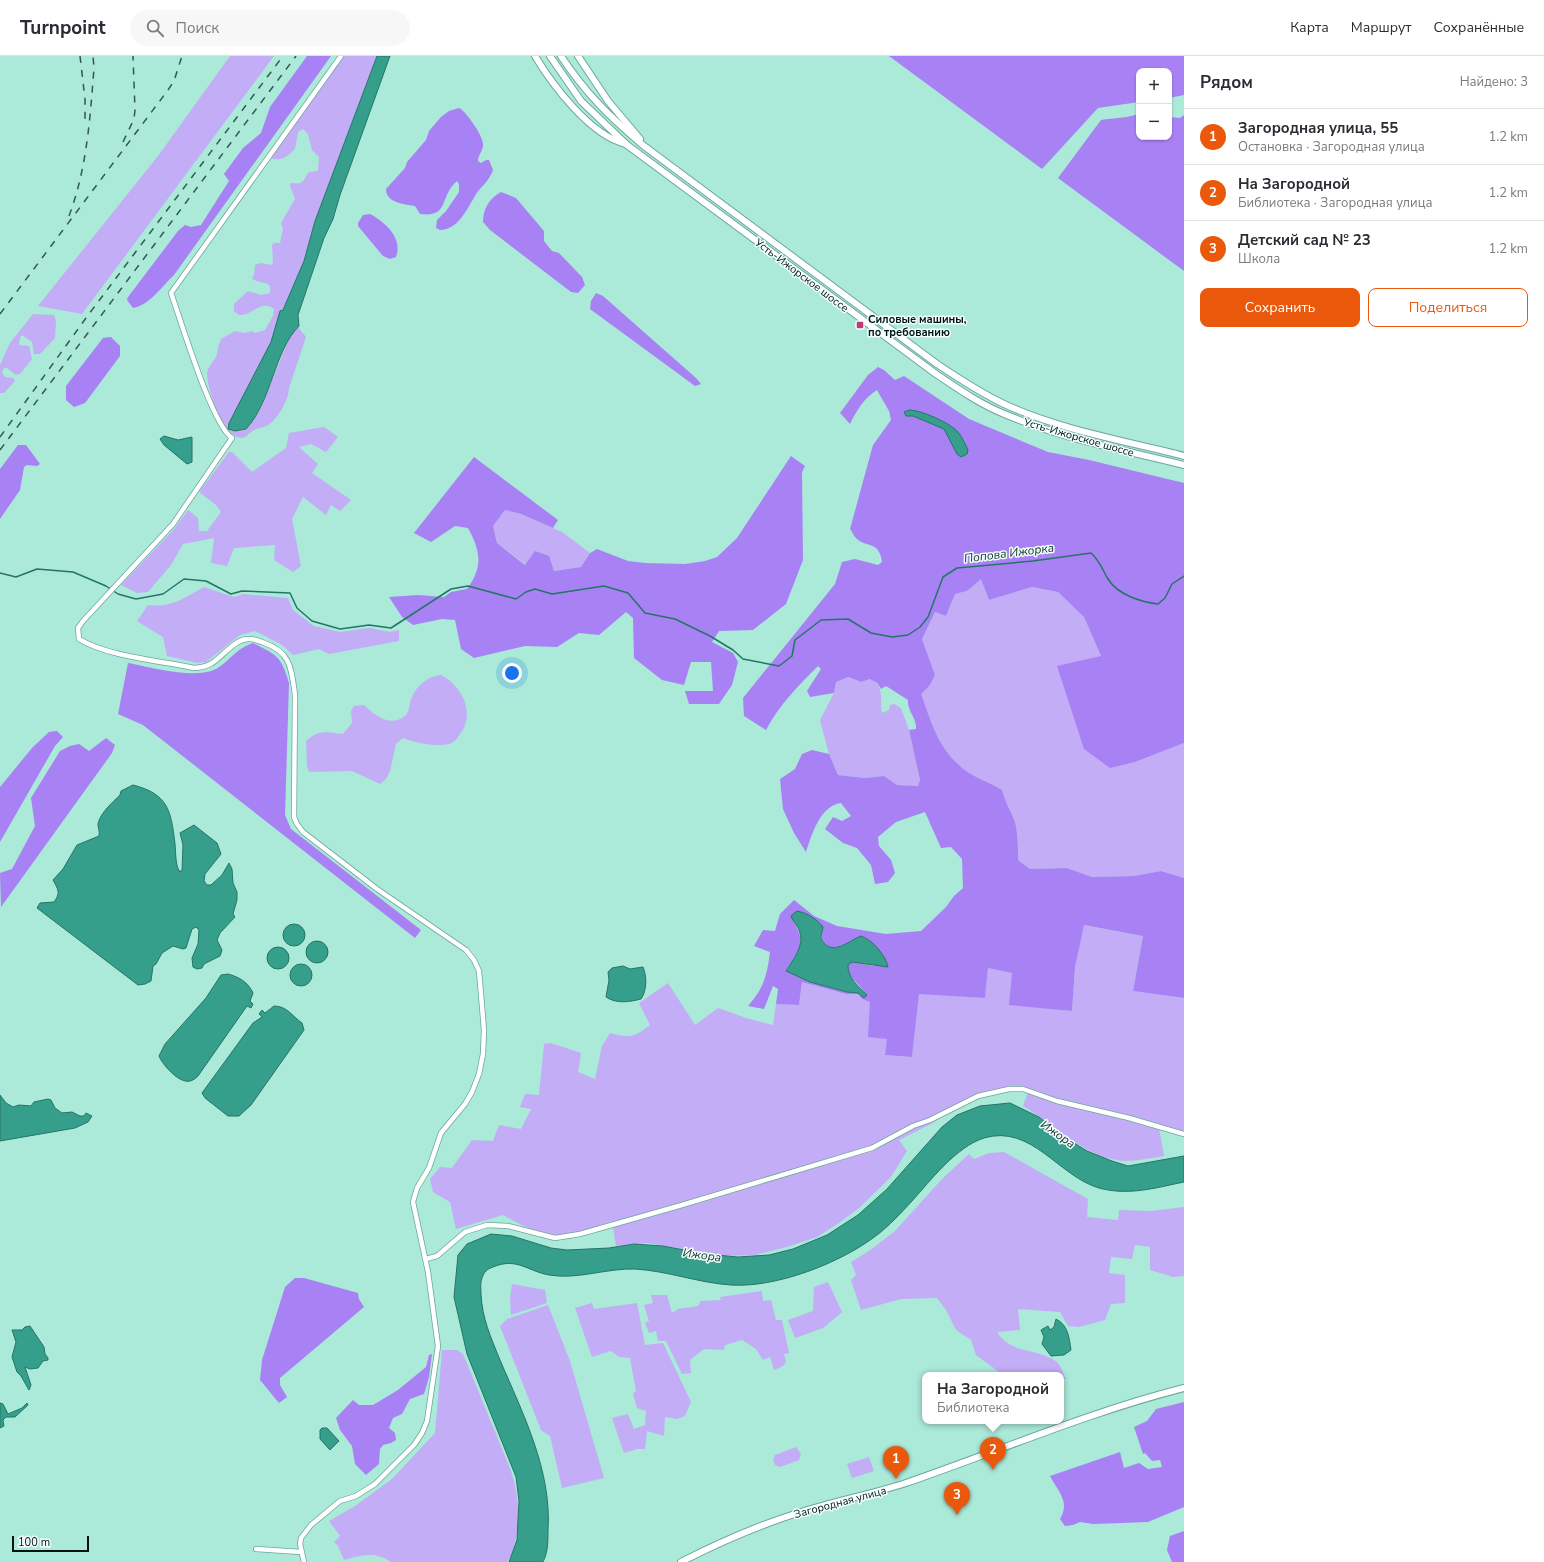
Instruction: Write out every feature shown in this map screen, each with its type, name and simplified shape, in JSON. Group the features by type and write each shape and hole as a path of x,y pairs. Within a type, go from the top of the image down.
{"street":[{"path":"304,1562 301,1552 301,1538 311,1525 340,1501 356,1496 375,1484 414,1445 422,1433 427,1421 438,1346 426,1259 418,1231 413,1202 417,1188 429,1168 441,1134 465,1104 479,1074 483,1054 484,1030 477,966 466,950 377,889 303,832 297,824 294,817 295,695 292,675 288,662 281,650 253,638 239,641 206,667 194,668 122,654 88,644 79,639 78,628 172,524 232,438 222,426 211,406 171,293 341,56"},
{"path":"535,56 546,74 579,113 614,142 627,145"},
{"name":"Усть-Ижорское шоссе","path":"550,56 581,101 627,145 936,374 979,402 1000,413 1042,428 1184,465"},
{"name":"Усть-Ижорское шоссе","path":"561,56 584,89 600,108 644,146 937,364 983,393 1016,409 1044,419 1184,456"},
{"path":"578,56 608,101 638,136 644,146"},
{"path":"426,1259 437,1256 465,1232 487,1225 508,1226 555,1238 580,1234 682,1205 872,1148 913,1126 930,1120 978,1096 1009,1089 1023,1089 1057,1101 1129,1118 1184,1134"},
{"name":"Загородная улица","path":"682,1562 728,1539 768,1523 826,1505 879,1492 1111,1408 1184,1388"},
{"path":"256,1548 301,1552"}],"shaded area":[{"path":"230,56 274,56 82,314 38,306 158,156"},
{"path":"307,56 331,56 174,275 150,299 133,308 127,300 128,297 178,231 185,225 191,227 201,225 229,181 224,174 243,148 261,133 270,107"},
{"path":"343,56 377,56 315,221 304,261 283,310 280,311 271,342 239,406 230,420 231,431 246,429 260,410 290,336 298,327 306,337 289,388 289,393 279,414 268,425 251,432 246,437 241,438 234,435 222,421 213,400 207,373 216,357 221,339 235,331 245,333 252,331 255,333 265,330 273,316 274,309 269,306 261,307 244,315 239,315 234,311 234,304 248,291 261,295 270,293 270,286 268,284 256,281 252,278 254,275 255,265 261,263 271,265 273,263 272,245 274,243 280,243 283,229 281,223 295,199 290,186 291,183 301,183 309,172 318,171 319,157 312,150 308,134 303,129 298,132 295,149 281,159 271,158"},
{"path":"889,56 1184,56 1184,95 1172,97 1172,68 1136,68 1136,102 1098,108 1042,169"},
{"path":"459,108 466,114 474,125 483,141 483,147 478,161 481,163 489,160 493,170 457,223 452,227 440,230 436,228 437,220 446,211 459,192 459,184 457,181 451,187 440,209 436,213 429,214 420,214 415,206 392,200 387,194 386,189 405,168 407,162 426,140 429,131 441,117 449,111"},
{"path":"1136,115 1136,140 1172,140 1172,117 1180,118 1184,115 1184,271 1058,178 1101,120"},
{"path":"501,192 516,198 544,231 544,241 552,251 559,253 582,277 585,285 578,293 571,292 490,230 483,222 484,212 490,200"},
{"path":"370,214 387,226 395,237 398,250 396,257 390,259 383,256 358,226 358,223 363,215"},
{"path":"596,293 603,296 701,384 695,386 590,309 591,301"},
{"path":"33,314 54,315 56,321 55,338 40,354 34,354 32,342 22,335 19,345 29,346 32,359 20,374 16,375 7,368 4,368 2,373 5,377 13,378 15,381 4,393 0,393 0,365 10,343"},
{"path":"111,337 120,346 120,356 85,403 74,407 66,400 66,386 103,338"},
{"path":"878,367 884,370 895,380 904,376 969,419 1048,452 1089,460 1184,483 1184,743 1135,762 1110,768 1084,749 1057,666 1101,656 1084,617 1058,592 1032,587 989,600 981,579 967,591 955,594 946,616 935,612 922,639 935,675 930,685 921,694 945,750 969,773 1002,790 1015,822 1018,860 1030,869 1067,868 1092,877 1134,876 1161,871 1184,878 1184,998 1133,991 1143,936 1084,925 1075,967 1072,1011 1009,1005 1012,973 988,968 985,998 919,994 912,1057 885,1055 887,1039 868,1037 870,1002 862,999 858,994 846,994 802,982 799,1005 776,1004 778,989 773,986 764,1009 748,1006 758,993 764,981 768,968 770,952 754,946 763,930 775,931 780,914 794,900 814,916 837,926 886,934 921,931 963,888 962,859 951,847 941,848 925,812 896,822 878,837 879,846 891,860 895,873 888,882 875,884 871,865 857,848 843,843 825,829 833,817 842,821 851,816 841,803 834,805 822,815 814,829 806,852 794,833 783,809 780,779 795,769 802,754 812,750 829,754 838,775 865,778 884,776 897,785 918,786 920,780 909,730 916,729 916,725 909,708 908,700 886,686 881,689 877,683 870,679 861,682 848,677 836,682 834,693 810,697 807,691 821,669 818,666 796,688 783,704 766,730 744,716 743,698 835,584 842,562 855,559 878,565 882,562 878,550 871,545 859,541 850,529 873,445 891,420 889,411 877,390 861,405 850,424 840,413 868,375","holes":["793,921 823,929 823,942 830,947 833,948 860,938 864,938 884,957 874,966 852,962 848,965 847,972 867,995 864,997 858,993 847,992 810,982 786,970 800,947 801,941"]},
{"path":"324,427 338,437 326,452 311,444 299,447 318,464 312,473 351,500 340,511 331,505 326,515 303,497 292,519 301,566 293,572 274,560 275,545 234,548 227,566 211,563 214,538 183,544 171,565 148,592 137,593 121,585 175,528 188,510 198,518 199,531 207,531 221,512 216,505 199,492 229,452 232,452 252,472 286,448 289,433"},
{"path":"18,445 26,445 40,464 37,466 27,465 24,467 20,490 0,519 0,469"},
{"path":"791,456 805,466 802,472 803,560 786,604 753,630 719,631 712,642 733,653 738,662 732,685 719,704 689,704 685,691 713,691 711,662 691,662 684,685 662,680 634,658 633,618 626,612 599,635 579,633 557,647 525,646 474,658 461,649 455,620 442,619 413,625 402,617 389,597 418,595 444,597 451,592 467,589 472,581 478,566 478,552 468,528 455,526 431,542 414,533 474,457 558,520 553,528 521,514 505,510 493,526 497,543 525,565 535,551 549,556 554,571 581,567 590,553 597,549 628,561 645,563 685,564 705,561 717,557 737,538"},
{"path":"505,510 521,514 562,532 590,553 581,567 554,571 526,565 497,543 493,526"},
{"path":"981,578 989,600 1032,587 1058,592 1084,617 1101,656 1135,762 1184,743 1184,878 1161,871 1134,876 1092,877 1067,868 1030,869 1018,860 1015,822 1002,790 969,773 945,750 935,732 920,694 930,685 935,675 922,639 935,612 946,616 955,594 967,591"},
{"path":"204,587 234,597 243,594 288,598 293,610 314,626 340,632 369,628 390,632 399,630 399,641 329,654 319,649 293,655 282,645 255,631 240,635 206,662 197,663 167,656 163,637 137,621 148,605 156,606 171,604"},
{"path":"253,643 277,657 283,667 289,683 285,815 291,829 421,930 415,938 143,725 118,714 128,663 172,672 207,672 216,669 242,648"},
{"path":"441,675 455,686 467,709 465,726 452,743 441,745 427,744 414,742 403,738 396,744 390,771 386,779 380,784 352,771 309,772 307,766 306,741 311,737 323,732 343,734 352,723 351,711 354,706 364,705 383,719 393,721 399,719 407,714 413,694 419,686 432,677"},
{"path":"847,677 861,682 870,679 875,682 881,694 882,713 889,710 890,705 894,704 901,708 909,730 920,780 918,786 897,785 884,776 865,778 838,775 829,754 820,720 834,693 836,682"},
{"path":"57,731 63,737 55,746 0,842 0,787 32,748 49,732"},
{"path":"106,738 115,745 112,753 1,907 0,873 12,869 35,826 31,798 60,751 70,746 79,744 89,751"},
{"path":"1083,925 1143,936 1133,991 1184,998 1184,1132 1159,1128 1164,1156 1124,1161 1110,1159 1096,1154 1071,1140 1023,1106 1028,1092 1006,1087 984,1093 955,1106 933,1123 899,1140 907,1151 891,1177 859,1208 839,1223 817,1237 787,1247 755,1255 721,1256 647,1243 616,1246 612,1221 579,1232 554,1235 535,1231 503,1215 456,1229 450,1202 433,1192 430,1179 440,1167 452,1168 472,1140 493,1141 499,1125 521,1129 531,1109 520,1107 525,1094 539,1095 544,1044 551,1043 581,1053 578,1072 595,1079 602,1046 610,1033 622,1036 631,1036 650,1025 639,1003 668,983 695,1025 718,1008 746,1018 773,1025 776,1004 799,1005 802,982 846,994 858,994 862,999 870,1002 888,1039 885,1055 912,1057 919,993 985,998 988,968 1012,973 1046,1008 1072,1011 1075,967"},
{"path":"1004,1152 1088,1199 1087,1217 1118,1220 1119,1210 1151,1211 1184,1207 1184,1276 1173,1277 1150,1270 1150,1247 1135,1245 1132,1259 1111,1257 1109,1273 1125,1275 1125,1303 1111,1304 1105,1320 1079,1327 1068,1326 1060,1312 1018,1309 1020,1330 997,1332 1003,1340 1010,1345 1049,1357 1060,1365 1063,1372 999,1372 976,1355 971,1340 956,1330 946,1310 937,1298 901,1299 861,1310 851,1280 856,1275 851,1262 869,1251 895,1231 942,1179 969,1154 974,1159 989,1153"},
{"path":"295,1278 304,1278 358,1293 359,1299 364,1307 280,1378 280,1385 287,1397 279,1403 260,1380 262,1360 285,1287"},
{"path":"828,1282 842,1312 823,1328 795,1338 788,1320 813,1311 814,1287"},
{"path":"512,1284 545,1290 547,1303 511,1315 510,1299"},
{"path":"762,1291 763,1301 771,1300 776,1320 782,1320 789,1353 784,1354 786,1362 783,1366 774,1370 770,1357 763,1360 756,1349 742,1340 725,1345 724,1350 704,1349 690,1360 691,1373 682,1374 666,1341 658,1341 656,1331 649,1333 645,1323 649,1321 644,1305 653,1303 651,1295 667,1295 672,1313 678,1309 698,1306 701,1301 721,1300 720,1297"},
{"path":"592,1303 594,1309 637,1303 645,1345 663,1343 691,1402 685,1416 677,1419 665,1417 664,1436 647,1431 645,1449 637,1449 624,1453 612,1418 628,1414 634,1429 645,1425 646,1411 637,1408 633,1394 636,1391 630,1358 619,1357 611,1351 592,1357 575,1308"},
{"path":"548,1305 570,1361 604,1478 562,1488 550,1436 541,1430 500,1326 507,1319"},
{"path":"442,1350 457,1350 463,1354 512,1474 516,1489 518,1512 516,1540 511,1556 507,1562 391,1562 374,1555 344,1560 338,1546 334,1542 340,1536 329,1521 355,1506 392,1479 435,1433"},
{"path":"432,1354 429,1377 424,1394 410,1399 402,1414 393,1418 389,1428 395,1433 396,1440 383,1445 380,1449 379,1464 366,1475 355,1464 352,1446 340,1430 336,1418 353,1400 359,1405 373,1405 398,1390 426,1367 429,1355"},
{"path":"1184,1402 1184,1507 1148,1522 1093,1524 1080,1522 1065,1526 1060,1519 1063,1513 1064,1502 1050,1476 1120,1452 1124,1468 1139,1463 1148,1469 1162,1467 1160,1460 1152,1461 1145,1453 1143,1454 1134,1427 1147,1421 1156,1409"},
{"path":"796,1447 801,1454 799,1460 780,1467 775,1465 773,1459 775,1455"},
{"path":"869,1457 874,1471 852,1478 847,1464"},
{"path":"1184,1531 1184,1562 1172,1562 1167,1550 1170,1536"}],"water":[{"path":"377,56 390,56 340,195 333,219 324,238 298,315 299,326 291,336 284,349 268,391 255,418 246,429 235,431 228,429 229,423 271,342 280,311 283,310 304,261 315,221"},
{"path":"909,410 927,414 941,420 953,428 959,433 963,440 968,450 967,454 961,457 957,454 944,429 913,416 906,416 904,412"},
{"path":"164,436 178,440 192,437 192,462 187,464 164,445 160,439"},
{"path":"133,785 154,793 166,805 172,822 176,861 179,871 182,871 183,845 180,833 194,825 217,843 221,854 205,874 204,881 207,885 211,885 222,875 229,863 232,869 233,883 237,892 237,900 233,914 235,917 220,933 217,940 222,950 220,956 204,964 202,968 197,969 193,967 192,958 198,944 199,930 196,927 192,929 186,948 183,949 173,946 162,953 156,964 153,966 151,981 138,985 37,908 40,903 54,902 58,896 58,891 53,880 63,869 77,845 99,836 98,824 101,816 120,795 121,791"},
{"path":"797,911 812,917 821,924 823,927 821,936 826,945 835,948 839,947 861,936 870,941 885,958 888,967 852,962 848,965 851,977 867,995 864,998 858,993 847,992 810,982 786,971 797,953 801,938 791,916"},
{"path":"294,924 302,927 305,935 302,943 294,946 286,943 283,935 286,927"},
{"path":"317,941 325,944 328,952 325,960 317,963 309,960 306,952 309,944"},
{"path":"278,947 286,950 289,958 286,966 278,969 270,966 267,958 270,950"},
{"path":"301,964 309,967 312,975 309,983 301,986 293,983 290,975 293,967"},
{"path":"623,966 630,969 643,967 646,983 641,999 628,1002 619,1002 606,997 609,980 608,972 612,968"},
{"path":"228,974 239,978 249,986 253,993 250,1001 253,1004 251,1008 247,1006 198,1076 191,1081 186,1081 176,1077 167,1068 159,1056 165,1044 206,998 221,975"},
{"path":"274,1006 279,1006 289,1012 302,1023 304,1030 251,1105 239,1116 228,1116 205,1098 202,1093 253,1023 262,1017 259,1014 262,1010 265,1013"},
{"path":"0,1095 6,1103 13,1107 19,1105 31,1106 34,1102 48,1099 51,1100 55,1108 62,1113 72,1112 80,1116 84,1116 86,1113 92,1116 88,1122 75,1128 0,1141"},
{"name":"Ижора","path":"1010,1103 1039,1117 1066,1138 1087,1151 1128,1166 1184,1156 1184,1182 1152,1189 1131,1191 1099,1188 1084,1182 1044,1153 1016,1138 1001,1136 984,1138 974,1142 954,1156 908,1206 877,1235 845,1255 827,1264 787,1278 749,1285 731,1285 635,1269 560,1276 541,1273 509,1263 501,1264 486,1271 481,1280 482,1303 485,1320 493,1344 534,1443 541,1465 548,1508 548,1539 546,1554 543,1562 509,1562 517,1540 519,1501 516,1477 467,1354 454,1297 458,1255 467,1244 491,1234 512,1236 551,1248 567,1250 609,1248 634,1244 663,1246 705,1254 738,1257 769,1255 793,1249 827,1235 858,1215 887,1189 942,1127 957,1115 980,1106"},
{"path":"1056,1319 1063,1325 1069,1336 1071,1350 1064,1355 1051,1356 1042,1344 1044,1337 1041,1330 1048,1326 1050,1330 1054,1327"},
{"path":"30,1326 44,1347 48,1360 43,1361 38,1368 30,1369 25,1367 31,1385 29,1390 17,1372 12,1357 16,1342 12,1330 22,1330 25,1327"},
{"path":"0,1403 3,1404 8,1414 22,1408 27,1403 28,1405 15,1417 6,1417 3,1420 4,1426 0,1428"},
{"path":"322,1428 327,1428 339,1441 330,1450 320,1439 320,1430"}],"waterway":[{"name":"Попова Ижорка","path":"0,573 16,577 37,569 73,572 106,586 118,594 136,599 163,594 184,579 206,581 231,594 242,591 290,593 297,608 312,621 340,629 369,625 391,628 451,589 468,586 516,599 526,592 535,589 552,594 604,586 628,593 645,613 675,619 710,636 733,650 743,659 779,666 792,656 795,640 821,620 848,619 871,633 892,637 908,635 920,627 928,617 943,577 957,568 1033,561 1091,553 1099,562 1112,585 1130,597 1144,602 1158,604 1165,598 1172,584 1184,576"}],"railway":[{"path":"80,56 85,99 85,124"},
{"path":"69,216 80,180 87,143 94,68 93,56"},
{"path":"123,142 134,119 133,56"},
{"path":"0,314 168,90 174,81 182,56"},
{"path":"0,437 86,318 283,56"},
{"path":"0,450 296,56"}],"place":[{"name":"Силовые машины, по требованию","path":"860,325"},
{"name":"На Загородной","path":"993,1470"},
{"name":"Загородная улица, 55","path":"896,1479"},
{"name":"Детский сад № 23","path":"957,1515"}]}
